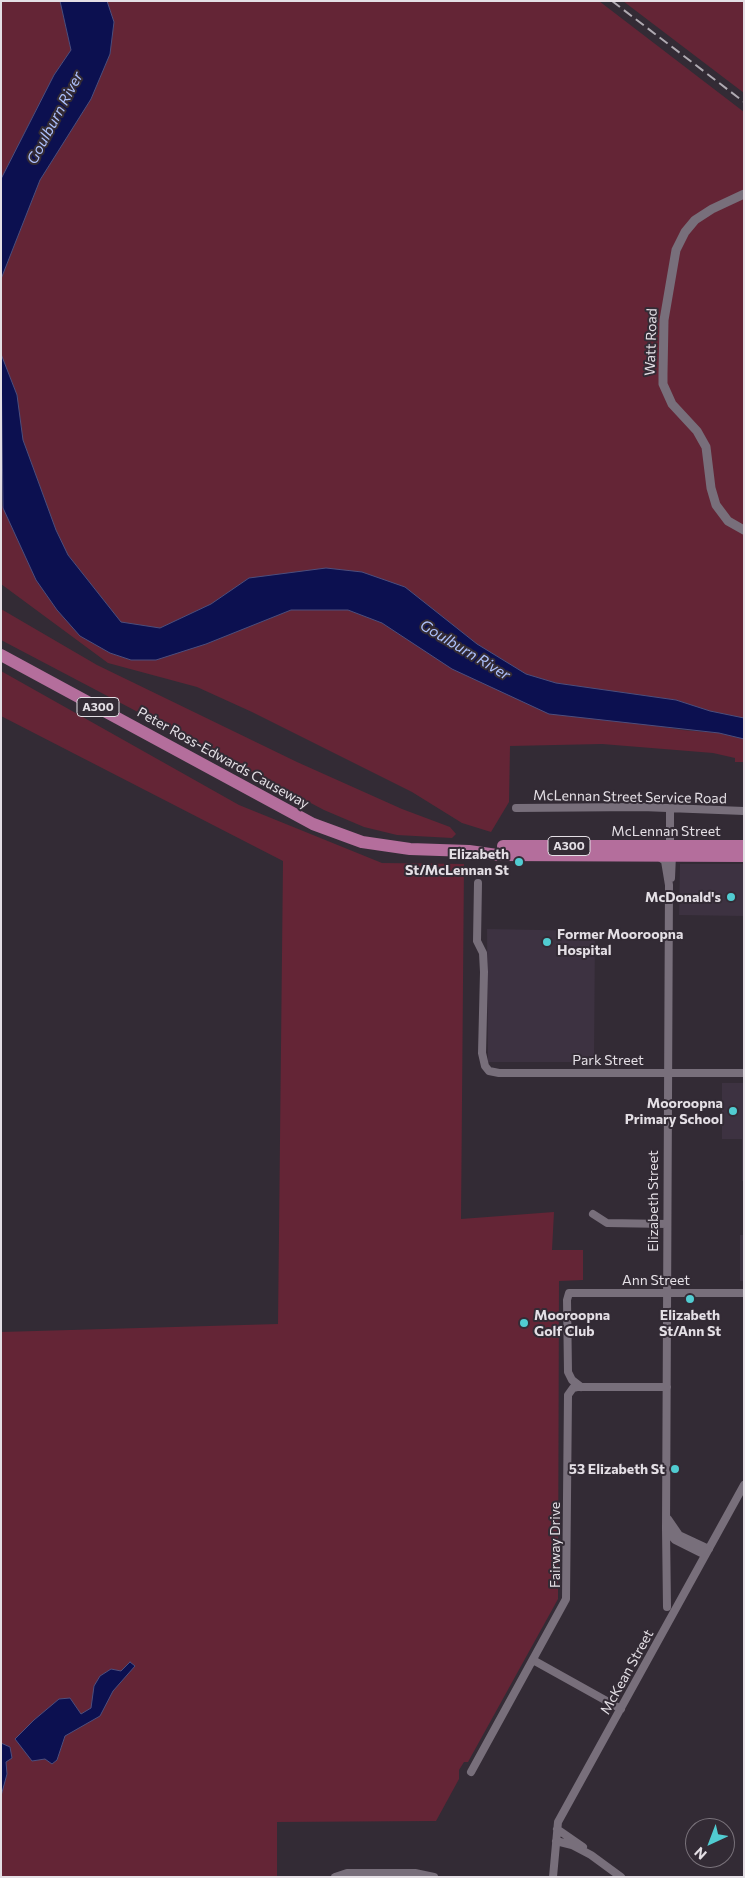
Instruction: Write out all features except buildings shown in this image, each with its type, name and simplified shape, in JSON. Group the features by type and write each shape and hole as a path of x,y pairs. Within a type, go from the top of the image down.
{"highway":[{"name":"Peter Ross-Edwards Causeway","path":"1,655 285,810 340,836 375,845 442,851"},
{"name":"McLennan Street","path":"469,851 496,846 671,850 744,856"},
{"name":"McLennan Street","path":"442,851 469,851 497,855 656,855 671,850 744,846"}],"street":[{"name":"Watt Road","path":"744,194 712,209 695,220 685,232 676,250 664,320 663,374 663,384 672,404 697,431 706,448 711,488 716,504 728,521 744,530"},
{"name":"McLennan Street Service Road","path":"516,808 744,811"},
{"name":"Elizabeth Street","path":"669,885 672,875 670,809"},
{"name":"Elizabeth Street","path":"656,855 665,861 669,885 666,1531 707,1552"},
{"name":"Park Street","path":"478,883 477,941 483,957 482,1055 486,1068 495,1073 744,1073"},
{"path":"593,1214 606,1223 667,1224"},
{"name":"Ann Street","path":"578,1387 568,1372 567,1298 569,1292 744,1293"},
{"path":"578,1387 668,1387"},
{"name":"Fairway Drive","path":"471,1772 567,1597 567,1398 570,1391 578,1387"},
{"name":"McKean Street","path":"553,1877 558,1822 744,1485"},
{"name":"Elizabeth Street","path":"667,1517 664,1542 667,1607"},
{"path":"533,1660 621,1709"},
{"path":"557,1829 575,1840 591,1856"},
{"path":"556,1841 569,1844 591,1856 621,1877"},
{"path":"335,1877 347,1873 415,1873 434,1877"}],"shaded area":[{"path":"1,1 60,1 71,50 54,75 1,179"},
{"path":"107,1 599,1 744,112 744,718 710,711 676,700 556,683 526,674 477,644 405,587 249,578 211,604 160,628 121,622 68,555 56,530 23,440 17,395 1,355 1,279 40,180 91,99 110,54 114,22"},
{"path":"623,1 744,1 744,93"},
{"path":"1,503 36,580 57,610 80,636 110,653 131,660 206,644 291,610 348,610 382,623 408,640 634,722 682,730 719,733 744,739 744,762 735,762 735,758 713,753 602,744 510,746 509,802 491,832 462,823 412,792 252,712 197,687 108,663 1,584"},
{"path":"1,609 97,665 297,762 402,809 450,827 456,834 452,838 397,835 364,827 324,810 1,640"},
{"name":"Mooroopna Golf Club","path":"1,671 239,805 382,863 464,864 461,1219 554,1212 552,1250 583,1250 583,1280 559,1281 558,1599 468,1762 464,1762 459,1770 459,1779 436,1821 277,1822 277,1877 1,1877 1,1332 278,1324 283,861 1,716"},
{"path":"680,864 744,864 744,916 679,915"},
{"name":"Former Mooroopna Hospital","path":"487,929 595,931 594,1062 488,1062"},
{"name":"Mooroopna Primary School","path":"722,1083 744,1083 744,1181 742,1181 742,1139 722,1139"},
{"path":"740,1235 744,1235 744,1281 740,1281"}],"water":[{"name":"Goulburn River","path":"60,1 107,1 114,22 110,54 91,99 40,180 1,279 1,179 54,75 71,50"},
{"name":"Goulburn River","path":"1,354 17,395 23,440 56,530 68,555 121,622 160,628 211,604 249,578 326,568 362,572 405,587 477,644 526,674 556,683 676,700 710,711 744,718 744,739 719,733 549,714 452,669 382,623 348,610 291,610 206,644 156,660 131,660 110,653 80,636 57,610 36,580 3,508"},
{"path":"130,1662 135,1666 113,1691 100,1716 65,1736 57,1760 52,1764 45,1759 32,1761 15,1739 59,1699 70,1698 81,1714 91,1708 94,1686 100,1676 111,1669 121,1671"},
{"path":"1,1743 10,1747 12,1758 6,1762 7,1774 1,1796"}],"railway":[{"path":"612,1 744,102"}],"place":[{"name":"Elizabeth St/McLennan St","path":"519,862"},
{"name":"McDonald's","path":"731,897"},
{"name":"Former Mooroopna Hospital","path":"547,942"},
{"name":"Mooroopna Primary School","path":"733,1111"},
{"name":"Elizabeth St/Ann St","path":"690,1299"},
{"name":"Mooroopna Golf Club","path":"524,1323"},
{"name":"53 Elizabeth St","path":"675,1469"}]}
